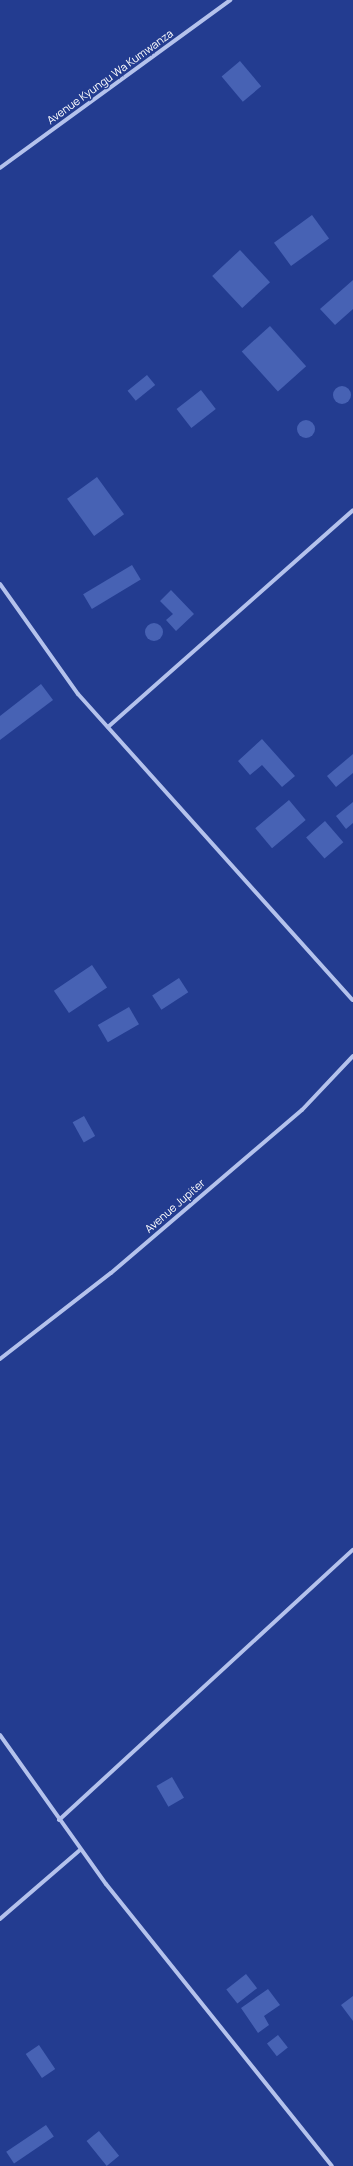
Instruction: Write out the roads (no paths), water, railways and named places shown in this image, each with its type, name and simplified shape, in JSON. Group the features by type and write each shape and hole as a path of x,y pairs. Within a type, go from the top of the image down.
{"street":[{"name":"Avenue Kyungu Wa Kumwanza","path":"0,168 230,0"},
{"path":"108,727 353,510"},
{"path":"0,584 78,694 353,1000"},
{"name":"Avenue Jupiter","path":"0,1359 111,1273 302,1110 353,1056"},
{"path":"60,1820 353,1550"},
{"path":"0,1735 80,1850 332,2166"},
{"path":"0,1919 80,1850"}]}
